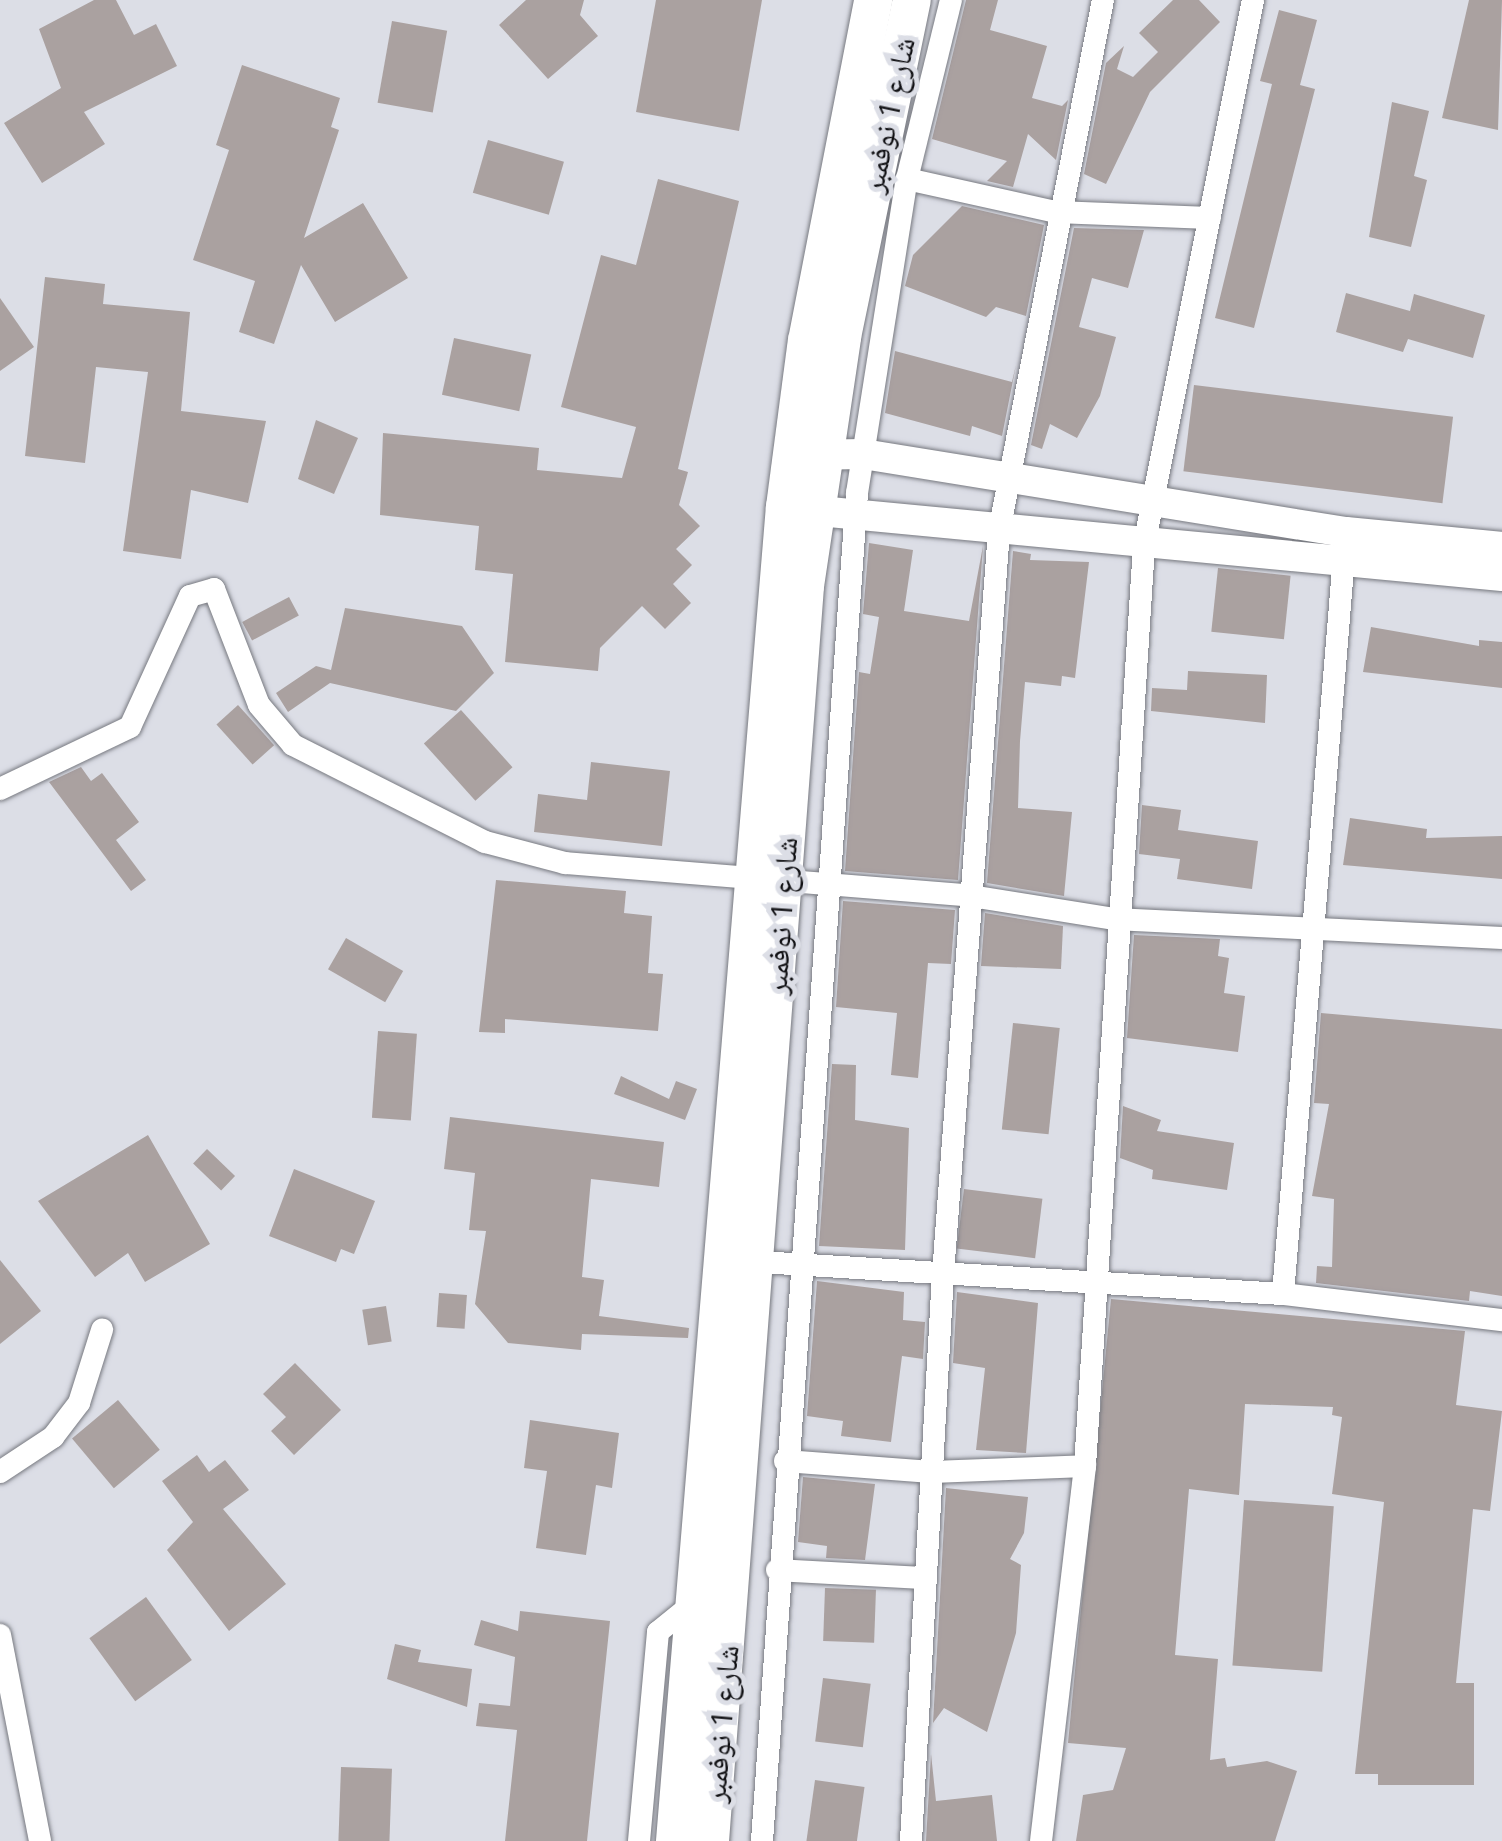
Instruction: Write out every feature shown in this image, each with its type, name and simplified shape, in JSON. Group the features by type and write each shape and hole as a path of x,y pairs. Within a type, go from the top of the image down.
{"main road":[{"name":"شارع 1 نوفمبر","path":"710,1841 738,1261 766,879 800,509 873,0"},
{"name":"شارع 1 نوفمبر","path":"808,456 912,0"},
{"name":"شارع 1 نوفمبر","path":"675,1841 694,1603 738,1261"}],"street":[{"path":"762,1841 785,1461 855,518 907,179 950,0"},
{"path":"912,1841 943,1274 999,531 1056,212 1103,0"},
{"path":"1042,1841 1085,1466 1114,919 1144,545 1253,0"},
{"path":"907,179 1056,212 1210,218"},
{"path":"808,456 863,454 1153,504 1346,532 1502,547"},
{"path":"800,509 855,518 1502,576"},
{"path":"1283,1294 1346,532"},
{"path":"0,789 130,727 190,596 214,589 258,704 293,744 368,789 485,842 564,864 972,896 1114,919 1502,938"},
{"path":"738,1261 1283,1294 1502,1320"},
{"path":"0,1472 53,1437 79,1403 102,1330"},
{"path":"785,1461 932,1472 1085,1466"},
{"path":"778,1570 926,1578"},
{"path":"638,1841 658,1632 694,1603"},
{"path":"0,1635 40,1841"}],"building":[{"path":"94,0 116,0 134,35 156,24 177,66 84,112 105,144 42,183 4,123 61,88 39,29"},
{"path":"526,0 584,0 580,15 598,36 548,79 499,25"},
{"path":"656,0 762,0 739,131 636,112"},
{"path":"966,0 998,0 990,30 1047,46 1032,98 1062,106 1068,100 1056,160 1028,134 1013,187 987,181 1007,161 932,139"},
{"path":"1173,0 1199,0 1220,22 1150,92 1106,184 1084,174 1106,63 1124,46 1117,69 1133,77 1158,52 1139,33"},
{"path":"1469,0 1502,0 1498,130 1442,118"},
{"path":"1279,10 1317,20 1300,85 1315,89 1254,328 1215,318 1272,84 1260,81"},
{"path":"392,21 447,31 433,112 378,103"},
{"path":"242,65 340,98 331,127 339,130 304,238 363,203 408,278 335,322 301,265 274,344 239,332 255,281 193,260 229,150 216,145"},
{"path":"1392,102 1429,111 1414,176 1427,180 1411,247 1369,237"},
{"path":"488,140 564,162 549,215 473,193"},
{"path":"658,179 739,201 678,469 688,472 679,505 700,526 676,549 692,565 673,584 691,603 665,629 642,606 600,648 598,671 505,662 513,574 475,570 479,526 380,515 383,433 539,448 537,470 622,478 636,427 561,407 601,255 636,265"},
{"path":"962,206 1044,225 1026,316 996,307 986,317 905,286 913,255"},
{"path":"1074,228 1144,230 1128,288 1092,278 1079,327 1116,337 1100,396 1077,438 1050,424 1042,449 1031,445"},
{"path":"45,277 105,284 103,304 190,312 181,411 266,421 248,503 191,490 181,559 123,551 148,372 96,367 85,463 25,456"},
{"path":"1346,293 1410,311 1414,294 1485,315 1473,358 1408,339 1403,352 1336,332"},
{"path":"0,298 34,347 0,371"},
{"path":"454,338 531,354 519,411 442,395"},
{"path":"895,351 1012,382 1016,365 1002,436 972,426 970,436 885,413"},
{"path":"1194,385 1453,417 1442,503 1183,471"},
{"path":"316,420 358,438 334,494 298,479"},
{"path":"869,543 913,550 904,611 969,621 983,546 958,880 845,871 859,672 870,674 879,617 863,614"},
{"path":"1013,551 1031,554 1030,560 1089,562 1075,678 1062,676 1061,686 1025,682 1020,741 1018,808 1072,812 1064,896 987,883"},
{"path":"1218,568 1291,576 1284,639 1211,632"},
{"path":"289,597 299,616 252,640 242,622"},
{"path":"345,608 462,626 494,673 456,711 330,683 288,712 276,693 316,666 331,670"},
{"path":"1371,627 1479,646 1479,640 1502,642 1502,688 1363,672"},
{"path":"1188,671 1267,675 1265,723 1151,711 1152,688 1187,690"},
{"path":"238,705 274,745 253,765 216,724"},
{"path":"461,710 513,767 475,801 424,743"},
{"path":"591,762 670,771 662,846 534,832 538,794 587,800"},
{"path":"81,767 91,781 102,773 139,822 116,840 146,880 131,891 49,782"},
{"path":"1142,805 1181,810 1178,830 1258,841 1252,889 1177,879 1180,859 1139,854"},
{"path":"1350,818 1427,829 1426,838 1502,836 1502,879 1343,865"},
{"path":"496,880 626,891 624,913 652,916 648,973 663,974 658,1031 505,1019 505,1033 479,1032"},
{"path":"843,901 955,910 951,964 928,963 918,1078 891,1075 897,1013 836,1007"},
{"path":"985,913 1063,926 1061,969 981,966"},
{"path":"1134,935 1220,939 1218,956 1229,958 1224,993 1245,996 1238,1052 1127,1038"},
{"path":"346,938 403,971 385,1002 328,969"},
{"path":"1321,1013 1502,1029 1502,1296 1470,1291 1469,1301 1316,1283 1317,1266 1332,1267 1334,1199 1312,1196 1329,1104 1314,1103"},
{"path":"1013,1023 1060,1028 1049,1134 1002,1129"},
{"path":"378,1031 417,1034 411,1121 372,1118"},
{"path":"832,1064 856,1065 855,1120 909,1128 905,1250 819,1246"},
{"path":"621,1076 669,1099 676,1081 697,1089 685,1120 614,1094"},
{"path":"1123,1106 1161,1120 1157,1131 1234,1143 1227,1190 1152,1179 1153,1170 1120,1158"},
{"path":"450,1117 664,1142 659,1187 591,1179 582,1277 604,1280 599,1316 689,1328 688,1338 582,1334 581,1350 508,1343 475,1304 486,1231 469,1230 475,1173 444,1169"},
{"path":"148,1135 210,1244 145,1282 128,1253 95,1277 38,1201"},
{"path":"207,1149 235,1176 221,1190 193,1163"},
{"path":"294,1169 375,1201 354,1254 341,1249 336,1262 269,1236"},
{"path":"964,1189 1042,1199 1035,1258 957,1249"},
{"path":"0,1260 41,1311 0,1344"},
{"path":"817,1281 904,1292 903,1320 925,1322 923,1359 902,1356 891,1442 841,1436 843,1421 807,1416"},
{"path":"957,1292 1038,1303 1026,1453 976,1450 985,1368 953,1363"},
{"path":"439,1293 467,1295 465,1329 437,1327"},
{"path":"1111,1299 1465,1331 1456,1405 1502,1411 1490,1511 1473,1509 1456,1683 1474,1683 1474,1785 1378,1785 1378,1774 1355,1774 1384,1502 1332,1494 1342,1417 1332,1415 1333,1407 1245,1404 1239,1495 1189,1489 1175,1655 1218,1659 1210,1760 1225,1758 1227,1767 1267,1761 1297,1771 1275,1841 1076,1841 1083,1795 1113,1790 1126,1748 1068,1743"},
{"path":"386,1306 392,1342 368,1345 362,1310"},
{"path":"295,1363 341,1410 294,1455 271,1431 286,1417 263,1394"},
{"path":"118,1400 160,1450 114,1488 72,1439"},
{"path":"530,1420 619,1433 612,1488 596,1485 586,1555 536,1548 547,1471 524,1468"},
{"path":"197,1455 209,1472 225,1460 249,1490 223,1509 286,1584 229,1631 167,1550 193,1522 162,1481"},
{"path":"803,1477 875,1484 865,1560 826,1558 827,1546 798,1542"},
{"path":"946,1488 1028,1497 1024,1533 1010,1559 1021,1565 1016,1633 987,1732 944,1708 933,1723"},
{"path":"1244,1500 1334,1506 1322,1672 1232,1666"},
{"path":"825,1588 876,1590 874,1643 823,1641"},
{"path":"146,1597 192,1660 135,1701 89,1638"},
{"path":"520,1611 610,1621 587,1841 505,1841 517,1730 476,1726 479,1703 510,1706 515,1657 474,1645 481,1620 518,1631"},
{"path":"395,1644 421,1650 418,1662 472,1669 467,1707 387,1679"},
{"path":"823,1678 871,1684 863,1747 815,1742"},
{"path":"931,1754 936,1801 992,1795 997,1841 926,1841"},
{"path":"341,1767 392,1769 389,1841 338,1841"},
{"path":"815,1780 865,1787 857,1841 806,1841"}]}
